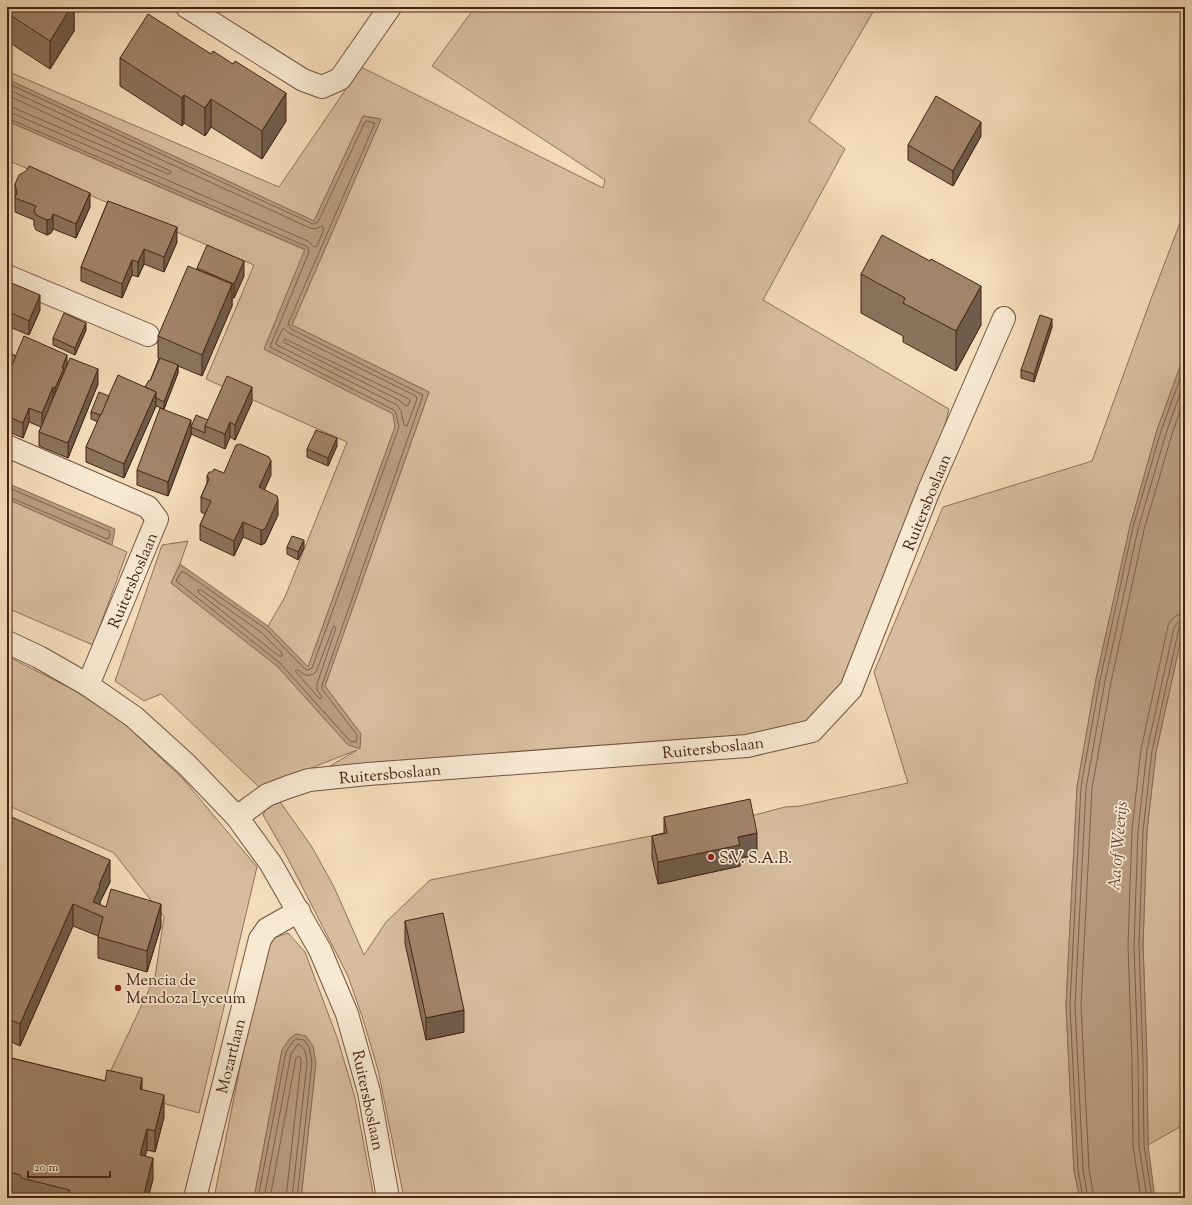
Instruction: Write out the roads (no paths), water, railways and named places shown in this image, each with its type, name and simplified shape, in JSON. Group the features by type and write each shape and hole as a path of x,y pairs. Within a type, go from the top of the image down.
{"street":[{"path":"187,7 303,80 322,87 340,78 390,7"},
{"path":"7,276 148,335"},
{"name":"Ruitersboslaan","path":"237,817 267,795 309,780 376,773 747,746 812,731 851,689 929,490 1004,318"},
{"name":"Ruitersboslaan","path":"7,446 148,507 157,519 88,685"},
{"name":"Ruitersboslaan","path":"7,642 39,657 88,685 134,717 187,765 237,817 271,864 320,950 347,1014 369,1092 388,1198"},
{"name":"Mozartlaan","path":"195,1198 260,939 267,929 298,911"}],"water":[{"path":"7,79 314,221 363,116 381,119 292,325 429,392 325,686 361,734 360,749 348,745 277,666 171,583 180,564 268,626 308,667 395,427 393,414 264,349 305,249 7,121"},
{"name":"Aa of Weerijs","path":"1185,353 1185,621 1156,752 1147,831 1143,944 1148,1145 1155,1198 1080,1198 1074,1171 1066,1005 1077,787 1096,679 1130,526 1157,430"},
{"path":"7,483 115,529 112,545 7,499"},
{"path":"296,1034 306,1036 313,1046 316,1063 301,1198 254,1198 282,1050 290,1038"}],"place":[{"name":"S.V. S.A.B.","path":"711,857"},
{"name":"Mencia de Mendoza Lyceum","path":"118,988"}]}
